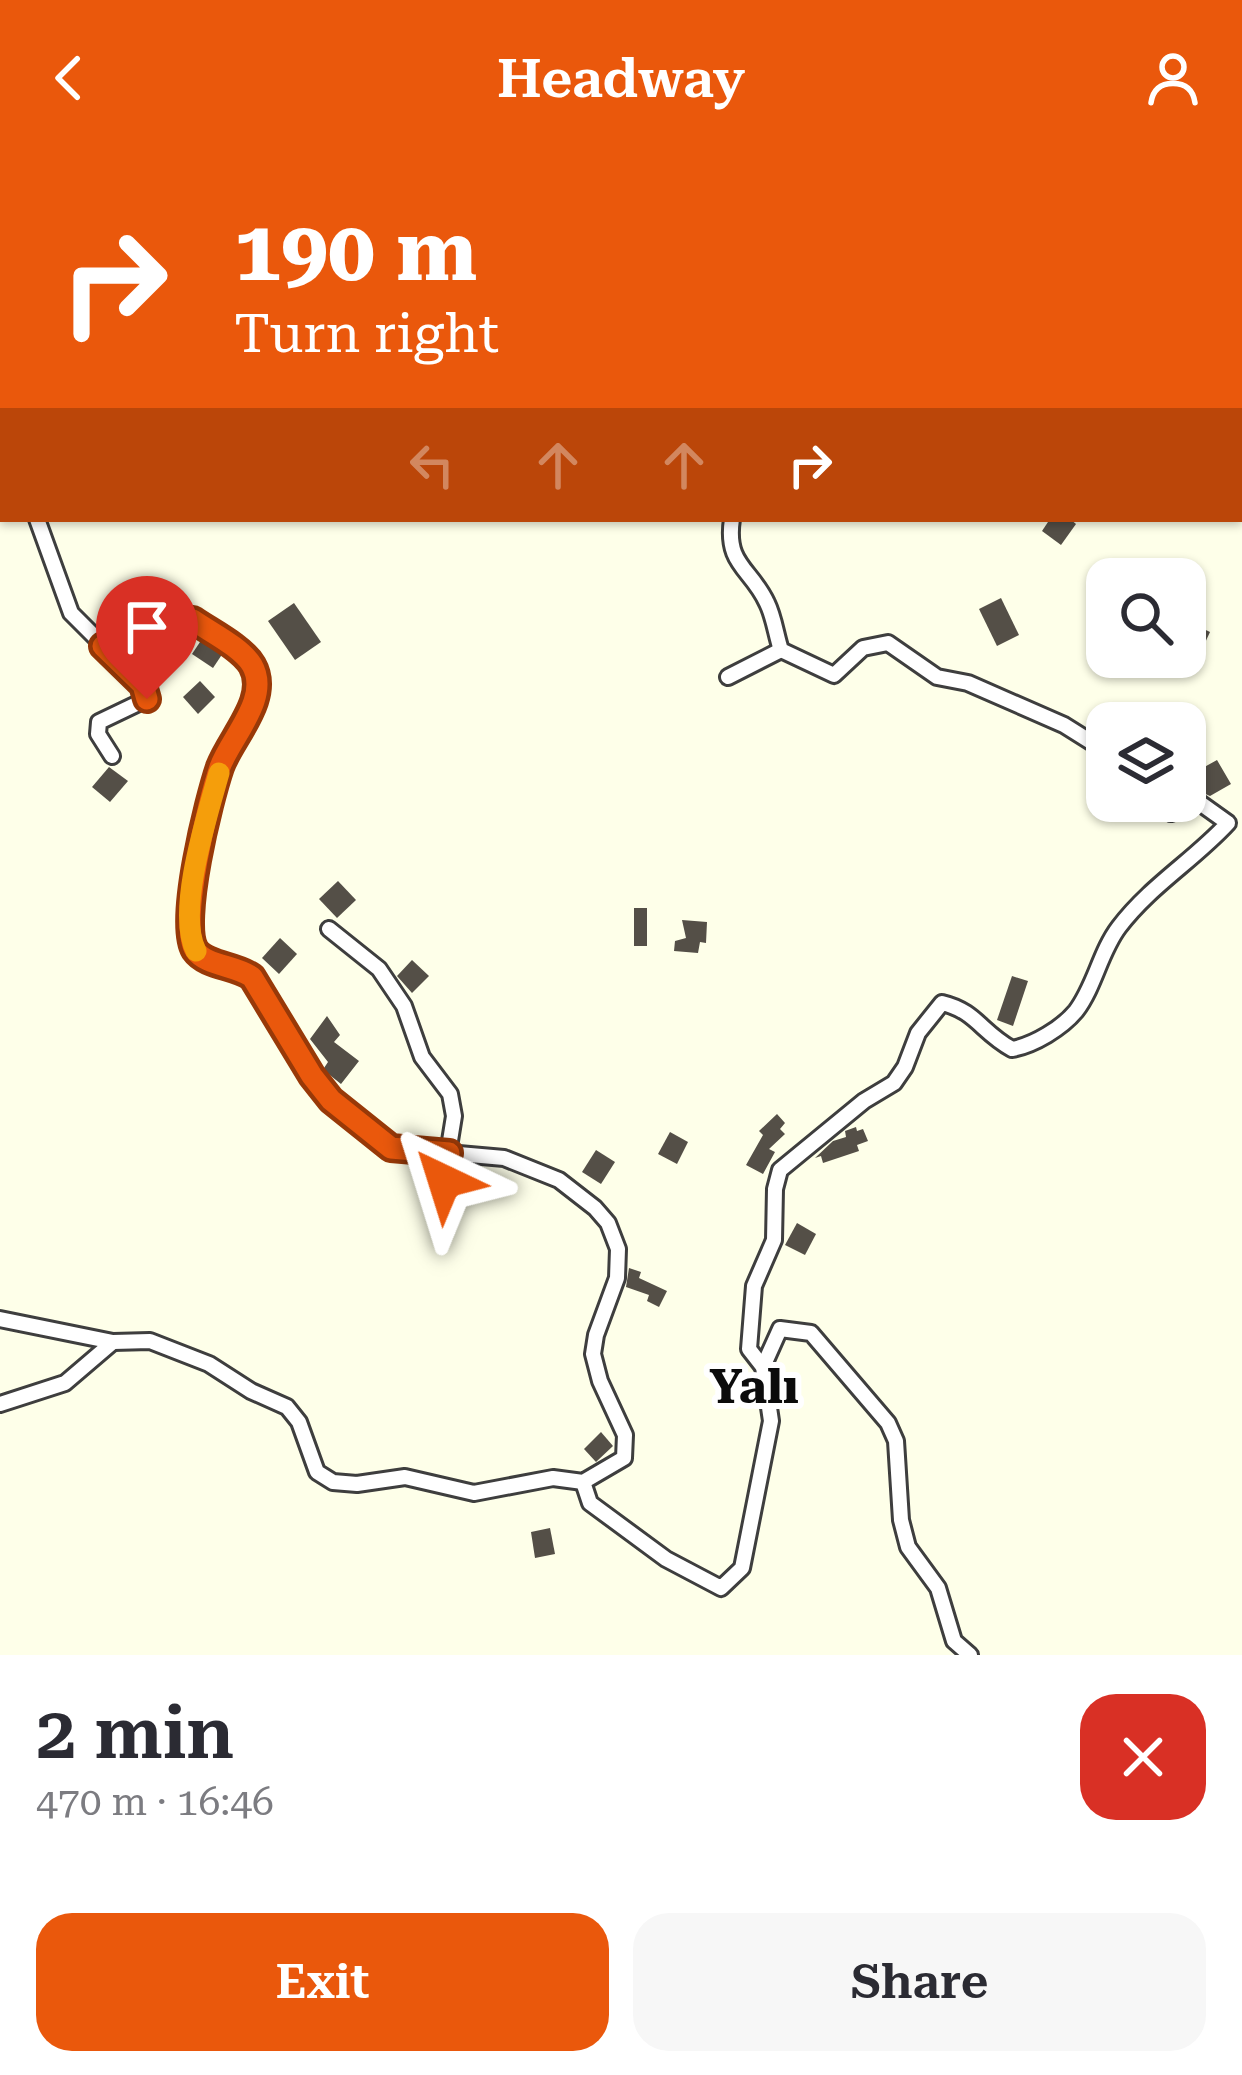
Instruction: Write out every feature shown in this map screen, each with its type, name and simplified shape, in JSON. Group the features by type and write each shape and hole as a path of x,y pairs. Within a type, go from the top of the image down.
{"street":[{"path":"38,522 71,613 143,685 147,699 99,722 98,734 112,756"},
{"path":"732,522 729,540 736,562 767,602 781,650 834,675 863,648 889,643 937,677 968,683 1064,724 1086,738"},
{"path":"0,1319 113,1342 150,1341 209,1364 287,1407 299,1422 317,1472 333,1482 357,1484 405,1477 475,1493 553,1478 584,1482 624,1458 625,1435 600,1382 593,1354 617,1278 619,1249 596,1208 559,1180 504,1158 391,1148 331,1100 252,977 238,967 205,961 193,947 194,884 204,827 221,764 254,702 258,682 250,662 193,620 103,646"},
{"path":"728,677 781,650"},
{"path":"584,1482 590,1503 666,1559 721,1588 742,1568 771,1420 763,1367 749,1349 754,1286 774,1240 780,1170 864,1100 894,1083 918,1034 942,1003 968,1009 987,1035 1012,1049 1049,1033 1076,1010 1120,925 1165,876 1228,823 1206,807"},
{"path":"329,929 379,969 404,1006 422,1057 449,1094 454,1116 439,1209"},
{"path":"763,1367 780,1329 811,1333 888,1423 896,1441 908,1547 938,1588 954,1641 970,1655"},
{"path":"0,1405 65,1383 113,1342"}],"building":[{"path":"1048,522 1076,524 1061,545 1042,531"},
{"path":"1001,598 1019,635 997,646 979,609"},
{"path":"294,603 321,642 295,660 268,621"},
{"path":"202,639 223,653 213,668 192,654"},
{"path":"200,681 215,697 198,714 183,697"},
{"path":"1217,760 1231,784 1206,794 1206,766"},
{"path":"109,767 128,781 110,802 92,787"},
{"path":"338,881 356,900 337,918 319,899"},
{"path":"634,908 647,908 647,946 634,946"},
{"path":"682,920 707,922 706,943 700,942 698,953 674,951 675,941 686,938"},
{"path":"280,938 297,954 279,974 262,958"},
{"path":"412,960 429,976 412,993 397,976"},
{"path":"1012,976 1028,981 1013,1026 997,1020"},
{"path":"327,1016 340,1035 334,1042 359,1061 341,1084 326,1072 328,1062 310,1039"},
{"path":"777,1114 785,1123 780,1129 785,1134 769,1149 775,1152 763,1174 746,1165 763,1135 759,1131"},
{"path":"863,1129 868,1141 857,1145 859,1151 823,1163 821,1156 815,1158 833,1141 846,1137 845,1131"},
{"path":"670,1132 688,1142 677,1164 658,1154"},
{"path":"596,1150 615,1162 601,1184 582,1172"},
{"path":"797,1223 816,1234 805,1255 785,1245"},
{"path":"629,1268 667,1291 659,1307 647,1301 649,1295 626,1287"},
{"path":"601,1432 613,1446 596,1462 584,1449"},
{"path":"550,1528 555,1554 535,1558 531,1532"}],"slow traffic":[{"path":"196,951 190,932 194,884 219,773"}],"district":[{"name":"Yalı","path":"754,1387"}],"route":[{"path":"147,699 143,685 103,646 193,620 250,662 258,682 254,702 221,764 204,827 194,884 193,947 205,961 238,967 252,977 331,1100 391,1148 449,1153 444,1181"}]}
